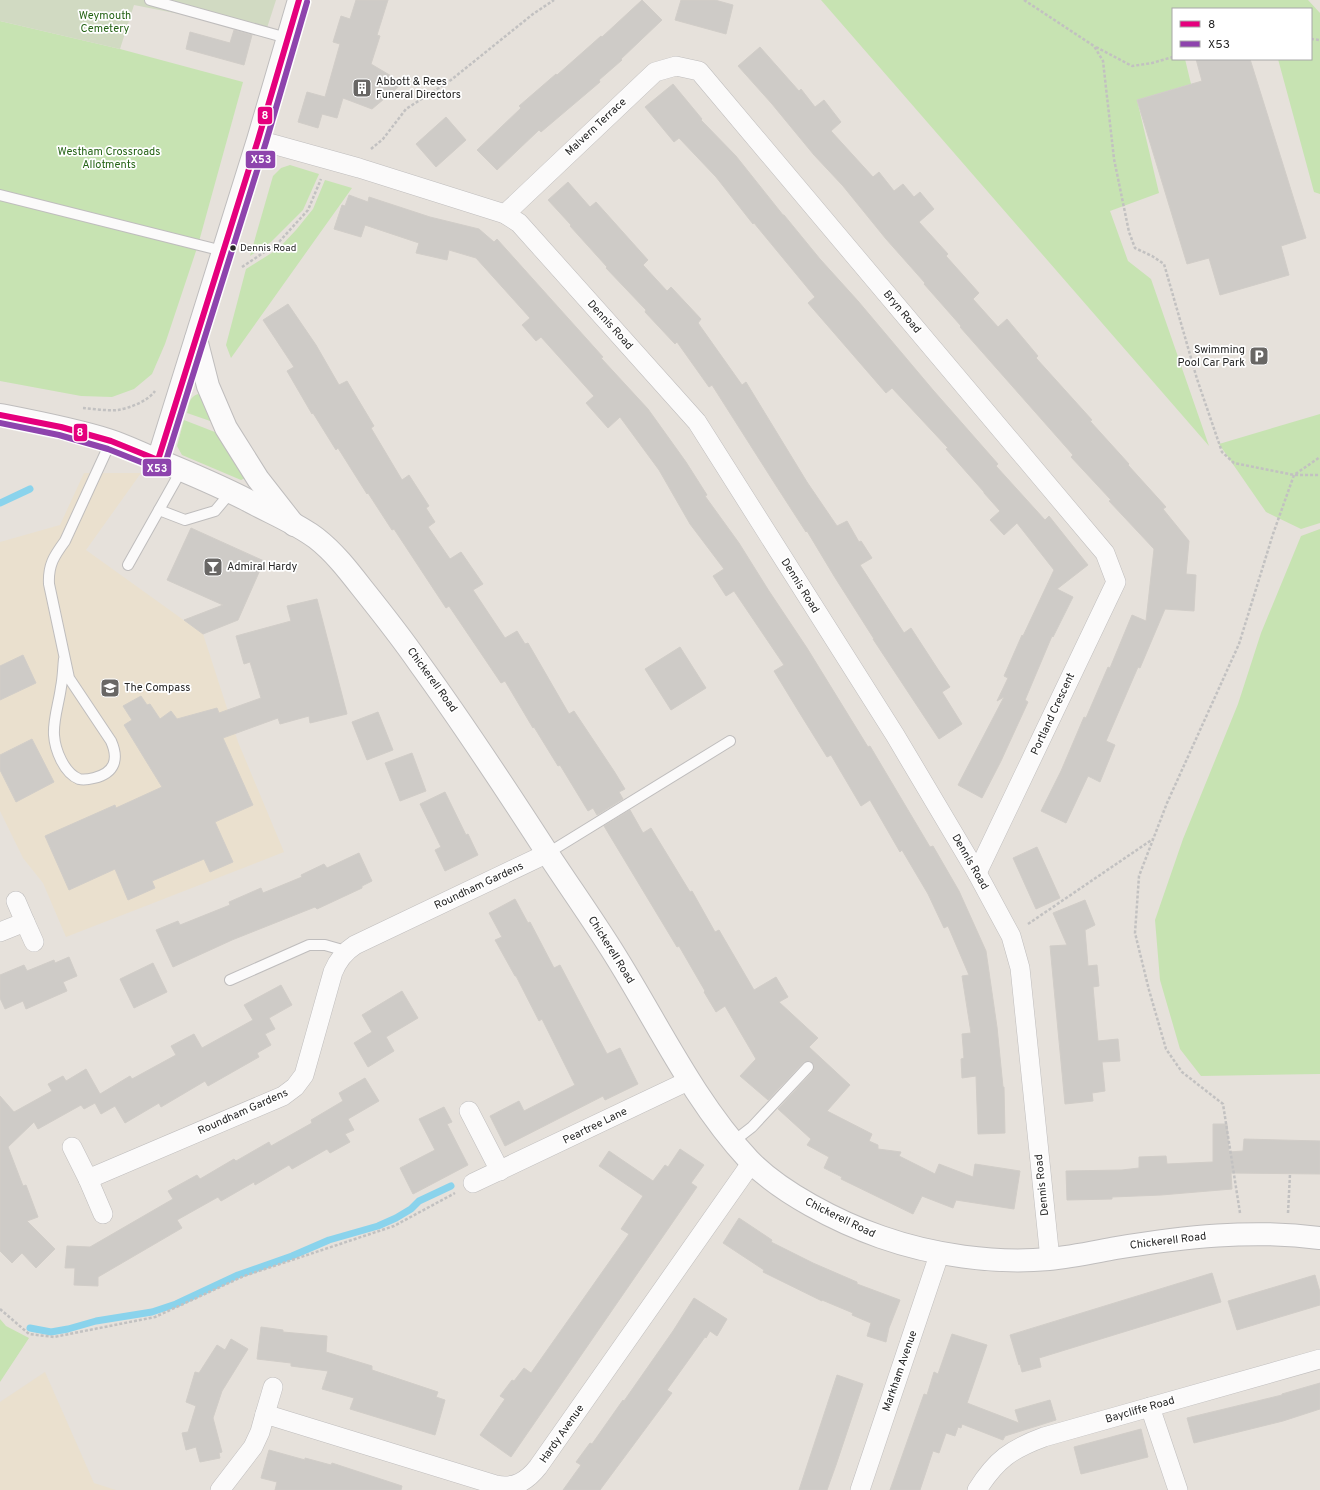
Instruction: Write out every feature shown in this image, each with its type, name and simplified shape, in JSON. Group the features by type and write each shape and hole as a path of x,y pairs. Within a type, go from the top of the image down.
{"main road":[{"path":"158,460 258,140 299,0"},
{"path":"196,339 208,386 226,428 258,479 294,525"},
{"name":"Chickerell Road","path":"0,415 61,427 111,441 182,469 231,492 294,525 315,538 332,553 347,569 393,626 460,719 616,957 718,1124 752,1162 800,1199 854,1227 899,1243 975,1258 1013,1261 1050,1259 1178,1239 1243,1235 1287,1235 1320,1238"}],"street":[{"name":"Malvern Terrace","path":"505,214 655,72 676,66 699,71"},
{"name":"Bryn Road","path":"699,71 1105,553"},
{"name":"Dennis Road","path":"258,140 352,166 505,214 519,223 696,422 895,735 977,873 1011,936 1020,968 1050,1259"},
{"name":"Portland Crescent","path":"977,873 1116,582 1105,553"},
{"name":"Roundham Gardens","path":"88,1179 290,1092 304,1075 333,972 336,964 346,951 355,945 548,854"},
{"path":"16,901 34,942"},
{"path":"0,932 25,922"},
{"name":"Peartree Lane","path":"473,1183 690,1080"},
{"path":"469,1112 500,1171"},
{"path":"72,1147 103,1214"},
{"name":"Hardy Avenue","path":"265,1414 496,1485 510,1486 525,1481 538,1467 752,1162"},
{"name":"Markham Avenue","path":"860,1490 940,1252"},
{"name":"Baycliffe Road","path":"977,1490 998,1461 1023,1445 1044,1437 1320,1359"},
{"path":"220,1490 253,1447 260,1432 273,1388"},
{"path":"1150,1407 1178,1490"}],"lane":[{"path":"150,0 287,38"},
{"path":"0,195 223,251"},
{"path":"64,659 62,687 55,722 54,736 57,750 64,766 79,779 101,777 110,771 114,761 114,750 111,741 69,678 48,584 48,572 57,552 65,541 111,441"},
{"path":"128,565 182,469"},
{"path":"160,510 185,520 215,511 231,492"},
{"path":"548,854 730,740"},
{"path":"230,980 309,945 325,945 346,951"},
{"path":"734,1141 752,1127 808,1067"}],"path":[{"path":"369,151 383,139 406,109 451,80 533,14 554,0"},
{"path":"1024,0 1094,46 1132,66 1152,63 1172,57"},
{"path":"1094,46 1103,61 1114,159 1129,232 1135,248 1152,256 1164,264 1197,379 1222,452 1234,463 1294,475 1320,475"},
{"path":"240,274 242,267 278,243 308,210 324,173"},
{"path":"80,408 118,410 151,397 157,388"},
{"path":"1243,1235 1223,1104 1182,1072 1166,1049 1135,933 1139,876 1167,803 1239,644 1273,534 1294,475 1320,457"},
{"path":"1011,936 1153,839"},
{"path":"1287,1235 1290,1174"},
{"path":"0,1309 29,1334 54,1337 155,1317 244,1276 394,1226 473,1183"}],"shaded area":[{"name":"The Compass","path":"84,473 141,473 86,550 203,634 238,742 284,852 66,937 43,883 23,858 0,811 0,542 60,525"},
{"path":"45,1372 94,1483 116,1490 0,1490 0,1402"}],"green space":[{"name":"Weymouth Cemetery","path":"0,0 276,0 266,31 134,5 120,49 0,21"},
{"path":"821,0 1308,0 1320,13 1320,194 1314,192 1278,60 1312,60 1312,8 1172,8 1172,60 1185,60 1191,84 1137,100 1159,193 1110,211 1128,261 1151,279 1209,446"},
{"name":"Westham Crossroads Allotments","path":"0,21 120,49 243,82 198,245 165,344 152,374 134,389 112,397 81,396 0,381"},
{"path":"290,165 319,174 303,210 271,242 250,256 273,176 281,168"},
{"path":"325,180 352,188 231,358 226,345 246,269 278,249 296,230 313,209"},
{"path":"198,394 203,397 216,423 187,413 191,399"},
{"path":"1320,414 1320,523 1301,529 1266,512 1219,444"},
{"path":"184,420 220,434 247,477 241,480 182,455 177,446"},
{"path":"1320,529 1320,1074 1201,1076 1180,1049 1160,980 1155,920 1183,839 1238,704 1261,633 1301,536"},
{"path":"0,1319 6,1326 29,1338 0,1382"}],"building":[{"path":"356,0 388,0 377,35 380,36 371,64 403,83 372,109 343,98 337,118 322,114 318,128 298,122 307,92 325,97 340,44 333,42 341,16 350,19"},
{"path":"642,0 662,20 621,59 622,60 599,80 600,82 541,132 539,130 497,170 477,150 521,108 519,106 601,36 602,37"},
{"path":"681,0 715,0 733,5 726,34 675,20"},
{"path":"234,30 252,35 244,65 186,49 190,32 230,43"},
{"path":"760,47 799,91 801,89 815,107 824,100 841,122 831,131 873,177 879,172 894,191 903,184 914,197 920,192 934,209 919,222 948,254 946,256 979,293 973,299 998,327 1007,319 1038,356 1036,358 1092,420 1090,421 1166,507 1163,509 1189,541 1186,574 1196,575 1194,611 1165,609 1140,668 1138,667 1106,741 1115,745 1100,782 1088,776 1066,823 1041,811 1061,771 1084,717 1086,718 1108,667 1110,668 1132,615 1146,621 1154,549 1109,501 1111,500 1071,457 1073,455 960,327 961,326 886,239 843,186 814,155 738,66"},
{"path":"1196,60 1250,60 1306,238 1281,246 1289,275 1220,295 1209,258 1187,264 1137,100 1202,81"},
{"path":"673,84 702,119 701,120 736,156 820,259 998,464 996,466 1045,520 1049,516 1088,565 1057,589 1073,597 1053,637 1052,636 1025,700 1028,702 982,798 958,785 1004,697 997,701 1008,678 1004,676 1022,635 1023,636 1054,570 1017,523 1004,535 990,520 1000,511 946,449 948,448 892,388 886,393 808,303 815,297 754,223 753,224 716,177 679,138 674,142 645,107"},
{"path":"446,117 466,140 436,167 416,144"},
{"path":"568,182 590,207 596,202 648,260 643,265 667,291 671,287 701,319 698,323 742,385 746,382 807,482 837,526 847,521 859,542 861,541 872,558 860,565 904,633 911,628 950,687 942,692 962,724 939,739 873,639 807,531 806,532 712,385 709,387 677,342 675,344 645,312 646,310 606,268 607,267 548,200"},
{"path":"349,195 368,202 369,197 430,217 479,229 494,242 497,239 603,357 601,358 648,409 686,462 707,495 705,496 739,543 807,648 868,747 870,746 930,847 933,846 959,891 986,951 1004,1087 1005,1133 978,1134 976,1076 962,1078 961,1059 964,1058 962,1034 971,1033 962,976 969,975 948,926 944,928 928,894 902,850 900,852 870,800 861,806 831,755 827,757 774,671 784,665 734,591 726,596 713,576 724,569 690,524 659,470 620,417 608,428 586,403 594,396 541,337 536,341 522,325 530,318 476,258 449,250 447,260 416,253 419,243 365,225 361,237 334,229 342,205 345,206"},
{"path":"288,304 316,345 339,385 347,381 374,426 371,428 402,480 409,475 429,506 426,508 435,522 428,527 450,559 461,552 483,584 473,590 505,638 517,631 525,644 528,643 569,714 574,711 625,789 619,792 623,799 597,815 593,808 588,811 560,765 558,766 534,727 533,728 505,681 501,683 449,606 446,608 394,529 392,530 368,493 367,494 338,448 336,450 313,413 312,414 287,371 294,367 263,320"},
{"path":"191,528 264,561 238,620 203,634 184,620 223,605 167,580"},
{"path":"317,599 347,714 310,723 309,716 280,724 278,718 223,738 253,805 215,822 233,862 210,872 204,859 152,881 155,888 128,900 115,869 69,890 45,836 115,805 116,808 162,787 124,725 132,720 123,706 141,696 147,705 150,704 160,719 171,711 177,719 217,708 219,713 261,698 250,662 244,664 236,636 291,621 287,606"},
{"path":"680,647 706,688 671,710 645,669"},
{"path":"23,655 36,683 0,700 0,666"},
{"path":"378,712 393,750 367,760 352,722"},
{"path":"32,739 54,782 16,802 0,770 0,755"},
{"path":"412,753 426,791 400,801 385,763"},
{"path":"445,792 466,835 468,834 478,855 445,871 435,850 441,847 420,804"},
{"path":"630,810 643,833 651,828 690,892 692,891 715,932 719,930 754,990 776,977 788,997 779,1002 818,1038 809,1047 850,1085 827,1111 872,1134 869,1141 878,1145 878,1149 901,1152 899,1156 935,1174 939,1164 973,1177 975,1164 1020,1171 1014,1209 956,1200 953,1208 922,1196 913,1214 841,1179 842,1177 824,1168 829,1157 807,1145 811,1139 778,1109 813,1071 814,1065 810,1061 804,1062 768,1100 740,1076 756,1059 725,1006 716,1012 679,946 677,947 604,826"},
{"path":"1037,847 1060,898 1036,909 1013,858"},
{"path":"359,853 372,881 362,886 362,888 317,909 315,907 232,940 173,967 156,930 178,921 180,925 230,905 229,902 261,888 263,893 302,877 301,875 324,864 327,868"},
{"path":"515,899 528,923 530,922 554,968 560,965 607,1054 620,1048 638,1084 605,1100 603,1096 505,1146 490,1116 519,1101 524,1111 575,1085 542,1019 539,1021 516,976 495,940 502,937 489,913"},
{"path":"1085,900 1095,925 1085,930 1088,966 1097,965 1099,986 1093,987 1098,1041 1118,1039 1120,1061 1102,1062 1105,1091 1092,1093 1093,1101 1065,1104 1050,946 1067,945 1053,913"},
{"path":"69,957 77,976 63,982 67,991 26,1009 23,1001 5,1009 0,998 0,975 24,965 27,971 54,960 55,963"},
{"path":"153,963 167,992 134,1008 120,979"},
{"path":"281,985 292,1005 269,1018 275,1029 265,1034 271,1045 257,1053 259,1057 208,1086 205,1081 161,1107 159,1103 125,1123 115,1106 101,1114 95,1103 84,1109 81,1105 38,1129 34,1122 8,1147 23,1186 26,1185 38,1217 27,1221 55,1249 36,1268 22,1253 12,1263 0,1251 0,1096 14,1112 52,1091 48,1084 63,1076 66,1081 86,1069 100,1094 130,1076 132,1079 176,1055 171,1046 194,1034 202,1048 253,1020 244,1005"},
{"path":"402,991 418,1018 386,1037 394,1051 368,1067 354,1043 372,1032 362,1015"},
{"path":"365,1078 379,1101 348,1119 354,1130 345,1134 350,1142 330,1153 327,1149 292,1169 289,1165 255,1185 254,1182 221,1201 218,1197 177,1220 182,1228 98,1277 98,1286 74,1285 75,1268 65,1268 67,1246 90,1247 173,1199 168,1191 197,1175 200,1179 234,1159 236,1161 269,1142 271,1146 312,1123 311,1120 343,1101 339,1093"},
{"path":"444,1107 452,1122 447,1124 468,1165 413,1194 400,1168 435,1150 419,1119"},
{"path":"1213,1124 1227,1124 1229,1152 1243,1151 1244,1139 1320,1141 1320,1174 1231,1173 1232,1189 1161,1195 1112,1197 1112,1199 1067,1200 1066,1171 1122,1170 1139,1168 1139,1157 1166,1156 1167,1164 1213,1162"},
{"path":"680,1149 704,1165 691,1183 697,1187 511,1457 480,1435 505,1399 500,1396 512,1380 514,1381 524,1368 531,1373 629,1234 621,1229 643,1196 599,1166 609,1151 653,1181 665,1165 668,1167"},
{"path":"739,1218 772,1240 771,1242 813,1263 857,1282 857,1284 900,1300 889,1328 886,1342 867,1336 871,1323 852,1315 853,1313 822,1301 763,1272 764,1270 723,1243"},
{"path":"1212,1273 1221,1302 1039,1358 1041,1367 1022,1372 1010,1335"},
{"path":"1315,1275 1320,1292 1320,1305 1237,1330 1228,1301"},
{"path":"694,1298 727,1319 717,1336 710,1331 706,1338 705,1337 667,1390 672,1393 600,1490 563,1490 581,1465 576,1462 590,1443 592,1444 623,1400 624,1401"},
{"path":"261,1327 283,1330 283,1332 327,1336 326,1352 372,1366 372,1370 438,1392 436,1397 445,1400 435,1435 350,1409 354,1398 322,1389 328,1371 291,1366 291,1363 257,1359"},
{"path":"952,1334 987,1345 967,1403 1019,1423 1015,1410 1050,1400 1056,1420 1005,1436 1003,1440 962,1424 961,1428 958,1427 955,1436 946,1433 939,1453 933,1451 920,1490 890,1490 924,1394 927,1395 934,1372 938,1374"},
{"path":"231,1339 248,1349 222,1391 213,1418 222,1452 219,1453 220,1458 200,1462 196,1447 186,1450 182,1433 188,1432 196,1406 186,1402 195,1372 199,1373 217,1345 225,1350"},
{"path":"837,1375 863,1384 827,1490 799,1490"},
{"path":"1320,1383 1320,1409 1283,1421 1194,1443 1187,1418 1282,1395"},
{"path":"1141,1429 1148,1457 1081,1474 1074,1447"},
{"path":"269,1450 305,1460 305,1458 331,1465 332,1463 402,1486 401,1490 275,1490 277,1482 261,1478"}],"waterway":[{"path":"0,503 30,489"},
{"path":"30,1328 51,1332 96,1321 152,1312 176,1304 238,1275 292,1256 329,1240 378,1226 411,1209 419,1201 451,1186"}],"transit line":[{"name":"8","path":"158,460 258,140 299,0"},
{"name":"X53","path":"0,423 59,435 108,449 156,468 165,464 266,142 307,2"},
{"name":"8","path":"0,415 61,427 111,441 158,460"}],"place":[{"name":"Abbott & Rees Funeral Directors","path":"362,88"},
{"name":"Dennis Road","path":"233,248"},
{"name":"Swimming Pool Car Park","path":"1259,356"},
{"name":"Admiral Hardy","path":"213,567"},
{"name":"The Compass","path":"110,688"}]}
